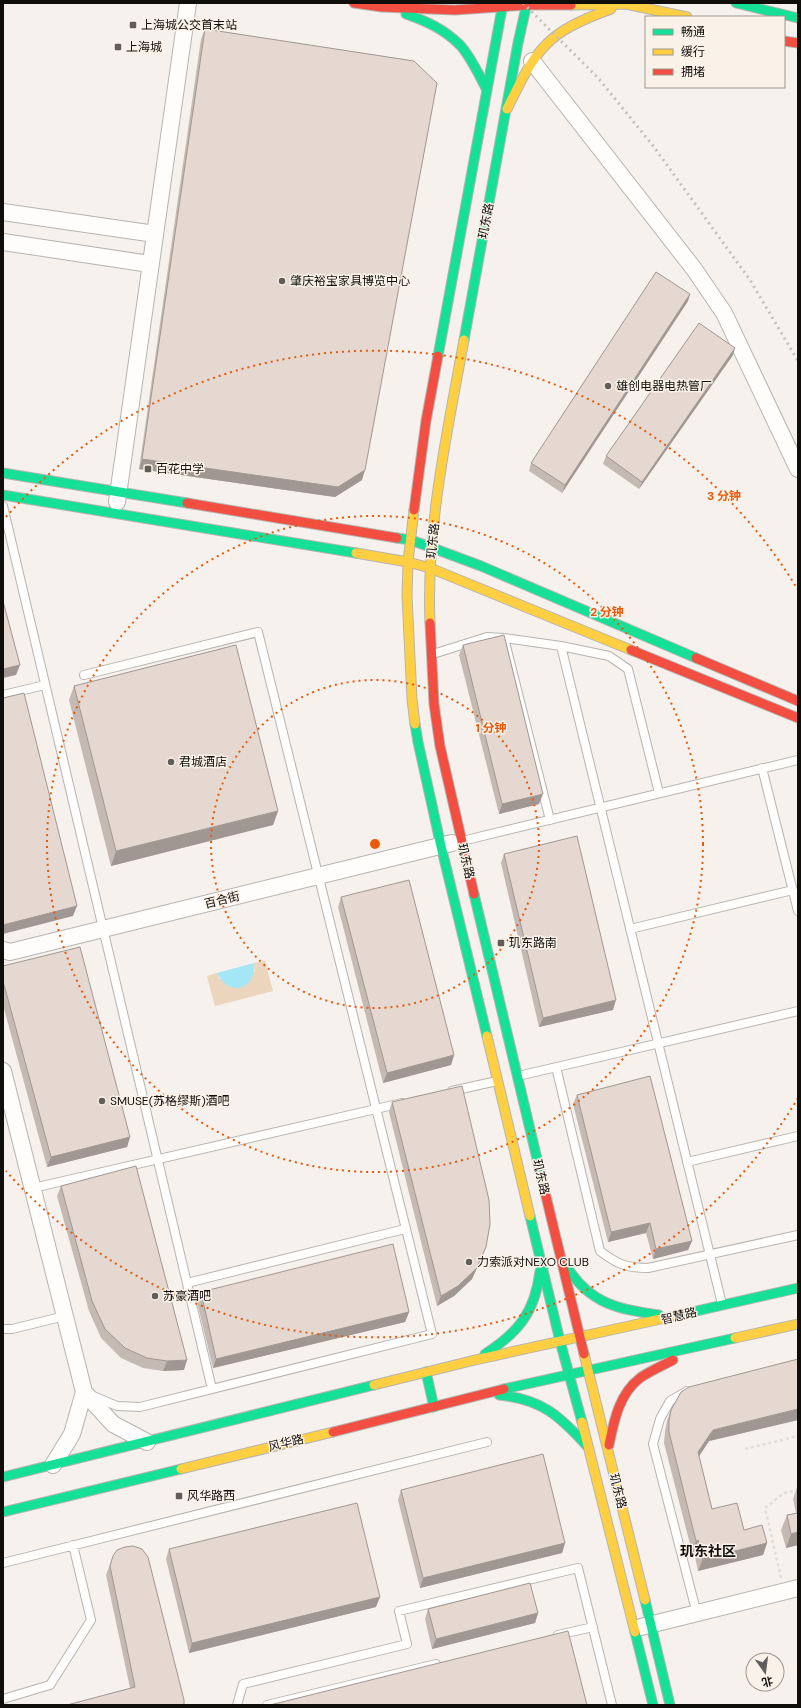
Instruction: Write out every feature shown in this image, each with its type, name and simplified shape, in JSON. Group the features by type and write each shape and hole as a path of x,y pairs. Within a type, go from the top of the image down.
{"main road":[{"path":"354,3 382,7 455,10 527,4 626,4 682,16"},
{"path":"736,3 798,18"},
{"name":"玑东路","path":"527,4 518,43 448,426 438,493 430,568 429,600 434,704 440,746 461,841 508,1078 541,1261 560,1341 590,1450 653,1705"},
{"path":"507,109 532,61 543,46 570,25 626,4"},
{"name":"玑东路","path":"503,6 426,422 416,488 408,562 407,596 412,700 418,742 441,846 558,1248 670,1705"},
{"path":"382,7 431,23 460,45 474,66 487,90"},
{"path":"785,41 798,43"},
{"path":"3,473 410,540 481,566 798,701"},
{"path":"3,495 408,562 430,568 798,718"},
{"path":"558,1248 573,1278 585,1291 618,1308 672,1317"},
{"path":"475,1360 503,1343 517,1330 529,1314 536,1295 541,1261"},
{"name":"智慧路","path":"560,1341 723,1306 798,1288"},
{"path":"570,1375 798,1324"},
{"path":"3,1478 426,1372 560,1341"},
{"path":"608,1450 615,1418 624,1396 639,1378 695,1348"},
{"path":"426,1372 434,1407"},
{"name":"风华路","path":"3,1512 486,1393 570,1375"},
{"path":"486,1393 528,1400 551,1410 570,1427 590,1450"}],"street":[{"path":"115,514 188,3"},
{"path":"532,61 694,269 724,313 798,469"},
{"path":"3,212 155,234"},
{"path":"3,242 150,264"},
{"name":"百合街","path":"3,950 10,952 461,841"},
{"path":"3,1071 84,1392 113,1424 146,1442"},
{"path":"53,1465 72,1434 84,1392"},
{"path":"634,1629 791,1590"}],"lane":[{"path":"3,506 212,1389"},
{"path":"84,674 258,632 432,1334 140,1407 117,1406 84,1392"},
{"path":"431,655 487,637 561,646 609,656 628,669 659,793"},
{"path":"504,638 550,820"},
{"path":"561,646 723,1306"},
{"path":"3,695 45,685"},
{"path":"461,841 798,760"},
{"path":"762,768 798,911"},
{"path":"630,930 793,890"},
{"path":"444,1093 798,1011"},
{"path":"556,1067 600,1251 614,1262 630,1268 648,1268 798,1235"},
{"path":"33,1188 414,1100"},
{"path":"687,1162 798,1136"},
{"path":"187,1283 405,1229"},
{"path":"3,1329 12,1329 65,1316"},
{"path":"697,1614 653,1444 660,1419 670,1401 690,1389 698,1388"},
{"path":"3,1563 487,1442"},
{"path":"3,1699 50,1685 91,1620 73,1545"},
{"path":"237,1705 243,1684 407,1644 399,1611 578,1568 612,1705"},
{"path":"548,1637 593,1627"},
{"path":"267,1705 443,1662"}],"path":[{"path":"745,1449 798,1436"},
{"path":"791,1590 765,1508 784,1493 798,1490"}],"shaded area":[{"path":"265,961 273,991 215,1006 207,976 217,973 219,979 255,971 254,963"}],"water":[{"path":"254,963 251,980 240,988 228,986 222,981 217,973"}],"building":[{"name":"肇庆裕宝家具博览中心","path":"205,29 414,61 437,83 365,470 338,487 142,459"},
{"name":"雄创电器电热管厂","path":"656,272 690,294 565,485 531,463"},
{"path":"699,323 735,348 642,482 606,456"},
{"path":"3,601 20,665 3,669"},
{"path":"504,635 543,794 502,804 463,645"},
{"name":"君城酒店","path":"236,645 278,811 116,851 74,686"},
{"path":"24,693 77,906 3,925 3,698"},
{"path":"577,836 616,1000 543,1018 504,854"},
{"path":"409,880 454,1055 387,1073 341,897"},
{"path":"80,947 130,1137 51,1157 3,981 3,966"},
{"path":"650,1076 692,1241 656,1249 650,1223 611,1232 577,1095"},
{"path":"462,1086 489,1200 490,1224 486,1247 476,1269 458,1286 441,1296 392,1102"},
{"path":"136,1166 187,1360 167,1361 147,1358 125,1348 105,1329 92,1301 61,1186"},
{"path":"393,1244 409,1312 216,1359 201,1292"},
{"path":"798,1359 798,1409 713,1430 698,1452 712,1509 737,1503 744,1530 762,1525 767,1543 703,1559 698,1540 696,1541 669,1432 671,1410 681,1392 689,1387"},
{"path":"543,1454 565,1543 423,1578 401,1490"},
{"path":"357,1503 380,1597 192,1643 169,1549"},
{"path":"798,1513 798,1532 791,1534 787,1515"},
{"path":"133,1546 142,1549 148,1557 184,1705 67,1705 135,1687 110,1566 113,1556 117,1550"},
{"path":"530,1583 538,1613 436,1639 428,1609"},
{"path":"568,1631 587,1705 270,1705"}],"railway":[{"path":"523,3 599,79 654,147 750,280 798,361"}],"traffic: fast":[{"path":"438,356 503,3"},
{"path":"464,340 518,43 527,3"},
{"path":"736,3 798,18"},
{"path":"406,14 434,26 454,39 464,50 487,90"},
{"path":"3,473 187,503"},
{"path":"3,495 356,553"},
{"path":"397,538 411,540 481,566 696,658"},
{"path":"415,724 441,846 487,1036"},
{"path":"474,894 544,1188"},
{"path":"530,1216 560,1341 582,1422"},
{"path":"567,1267 585,1289 606,1303 631,1310 659,1315"},
{"path":"485,1354 507,1338 523,1320 534,1298 540,1271"},
{"path":"670,1317 798,1288"},
{"path":"504,1389 735,1338"},
{"path":"426,1372 434,1407"},
{"path":"3,1477 374,1385"},
{"path":"499,1395 527,1400 548,1410 558,1417 587,1446"},
{"path":"3,1512 181,1469"},
{"path":"645,1600 670,1705"},
{"path":"635,1632 653,1705"}],"traffic: slow":[{"path":"571,5 626,4 682,16"},
{"path":"507,109 527,71 546,45 557,35 571,26 611,9"},
{"path":"430,623 431,552 439,481 464,340"},
{"path":"414,510 408,562 407,596 412,699 415,724"},
{"path":"356,553 408,562 430,568 631,650"},
{"path":"487,1036 530,1216"},
{"path":"374,1385 475,1360 670,1317"},
{"path":"735,1338 798,1324"},
{"path":"584,1354 645,1600"},
{"path":"582,1422 635,1632"},
{"path":"181,1469 333,1432"}],"traffic: jam":[{"path":"354,3 382,7 455,10 527,5 571,5"},
{"path":"785,41 798,43"},
{"path":"414,510 426,421 438,356"},
{"path":"187,503 397,538"},
{"path":"430,623 434,704 440,746 474,894"},
{"path":"631,650 798,718"},
{"path":"696,658 798,701"},
{"path":"544,1188 584,1354"},
{"path":"609,1445 618,1408 633,1384 640,1378 673,1360"},
{"path":"333,1432 504,1389"}],"place":[{"name":"上海城公交首末站","path":"133,25"},
{"name":"上海城","path":"118,47"},
{"name":"肇庆裕宝家具博览中心","path":"282,281"},
{"name":"雄创电器电热管厂","path":"608,386"},
{"name":"百花中学","path":"148,469"},
{"name":"君城酒店","path":"171,762"},
{"name":"玑东路南","path":"501,943"},
{"name":"SMUSE(苏格缪斯)酒吧","path":"102,1101"},
{"name":"力索派对NEXO CLUB","path":"469,1262"},
{"name":"苏豪酒吧","path":"155,1296"},
{"name":"风华路西","path":"179,1496"}],"district":[{"name":"玑东社区","path":"708,1551"}]}
